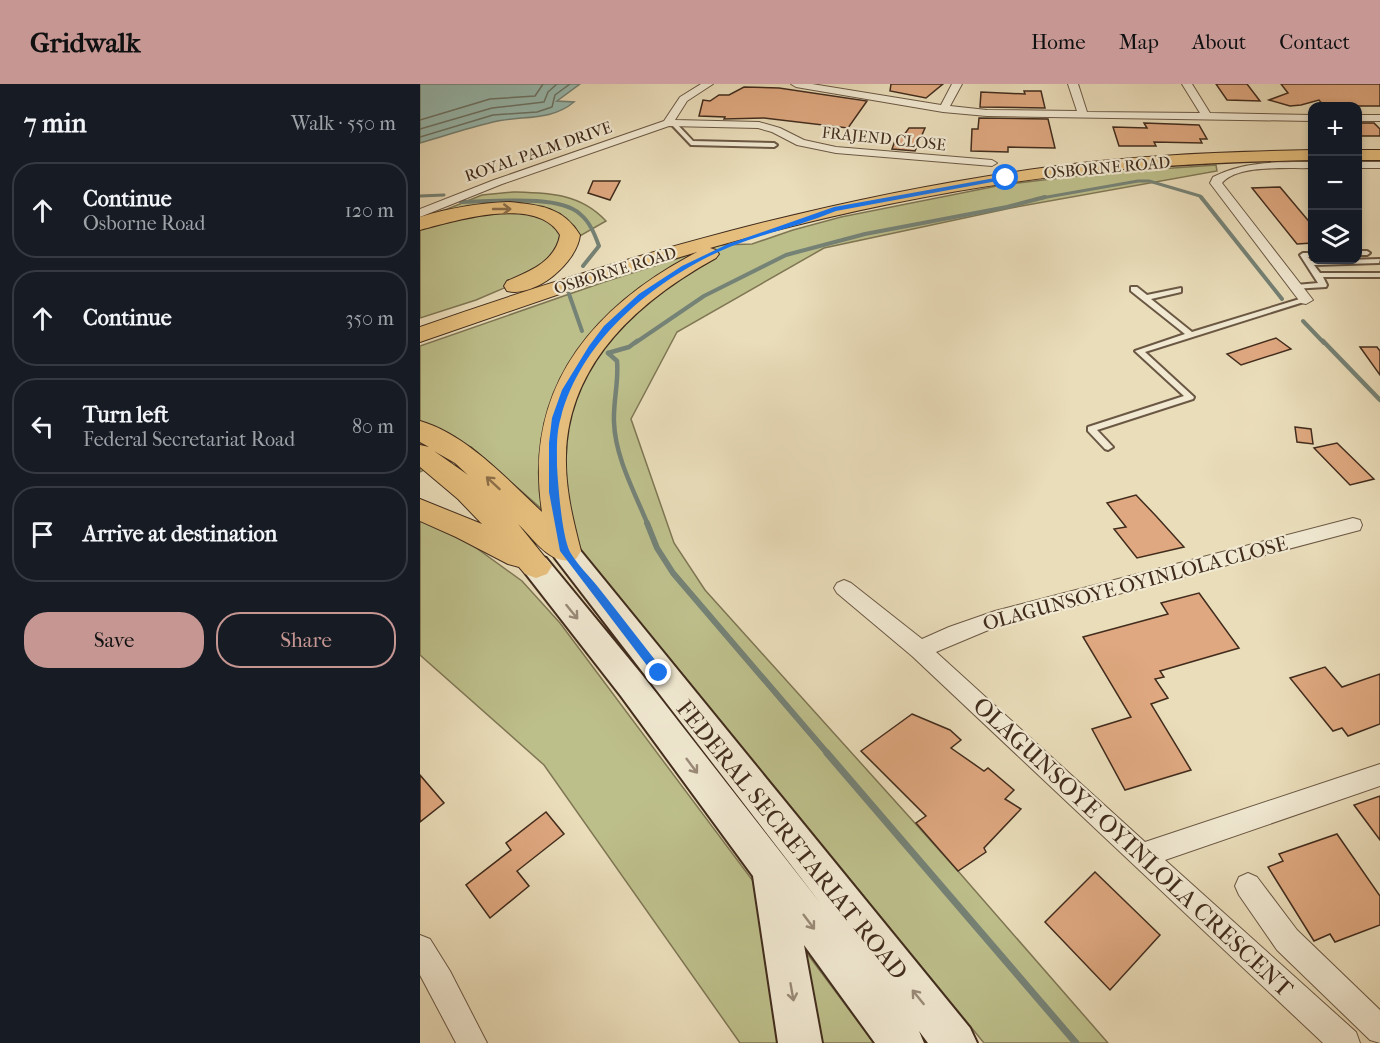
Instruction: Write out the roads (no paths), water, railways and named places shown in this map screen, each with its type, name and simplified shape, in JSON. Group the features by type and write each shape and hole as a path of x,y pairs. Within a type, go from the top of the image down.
{"main road":[{"path":"1362,149 1380,149"},
{"name":"OSBORNE ROAD","path":"420,324 627,255 801,209 891,190 1010,170 1090,160 1193,153 1308,150"},
{"name":"OSBORNE ROAD","path":"420,335 656,257 834,209 971,183 1072,169 1202,159 1308,155"},
{"path":"1362,155 1380,155"},
{"path":"526,529 552,468 556,418 566,390 592,348 623,311 664,280 706,256 834,209"},
{"path":"420,224 444,217 486,210 536,212 559,220 570,235 566,252 547,270 470,306"},
{"path":"420,429 465,457 550,559"},
{"path":"420,454 444,470 492,514 526,529 550,559"},
{"path":"420,509 526,529"},
{"name":"FEDERAL SECRETARIAT ROAD","path":"550,559 632,686 902,1043"},
{"name":"FEDERAL SECRETARIAT ROAD","path":"550,559 955,1043"},
{"path":"771,872 800,1043"}],"street":[{"path":"671,124 683,99 708,84"},
{"path":"796,84 830,87 943,109 1016,115 1308,118"},
{"path":"943,109 957,84"},
{"path":"1073,84 1084,116"},
{"path":"1187,84 1206,117"},
{"path":"1362,118 1380,118"},
{"name":"FRAJEND CLOSE","path":"671,124 759,125 801,142 836,150 992,163"},
{"name":"ROYAL PALM DRIVE","path":"420,213 491,184 671,124"},
{"path":"1306,300 1216,183 1217,179 1222,176 1246,169 1308,165"},
{"path":"1362,165 1380,165"},
{"name":"OLAGUNSOYE OYINLOLA CLOSE","path":"920,650 956,633 995,619 1353,525"},
{"name":"OLAGUNSOYE OYINLOLA CRESCENT","path":"844,588 920,650 1345,1043"},
{"path":"1143,855 1380,776"},
{"path":"1248,886 1287,939 1317,972 1380,1030"},
{"path":"420,949 440,981 472,1043"}],"lane":[{"path":"671,124 687,142 691,143 774,145"},
{"path":"1362,261 1379,261"},
{"path":"1296,287 1323,285 1310,264"},
{"path":"1318,275 1380,274"},
{"path":"1134,289 1191,335"},
{"path":"1145,298 1178,290"},
{"path":"1108,447 1091,429 1190,397 1139,351 1306,300"}],"water":[{"path":"420,84 580,84 557,101 574,102 555,113 493,122 420,143"}],"waterway":[{"path":"1040,198 1149,181 1200,196 1202,199"},
{"path":"420,196 444,195"},
{"path":"1040,198 1045,197"},
{"path":"1201,197 1282,299"},
{"path":"635,343 704,296 786,255 865,234 1007,207 1040,198"},
{"path":"1036,199 1040,198"},
{"path":"461,202 523,200 540,201 570,208 587,221 599,246 583,266"},
{"path":"569,294 582,331"},
{"path":"1303,321 1324,343"},
{"path":"637,341 629,347 608,353 617,361 614,422 618,448 648,525"},
{"path":"1323,341 1380,400"},
{"path":"647,523 657,548 673,573 828,754"},
{"path":"827,753 1076,1043"}]}
